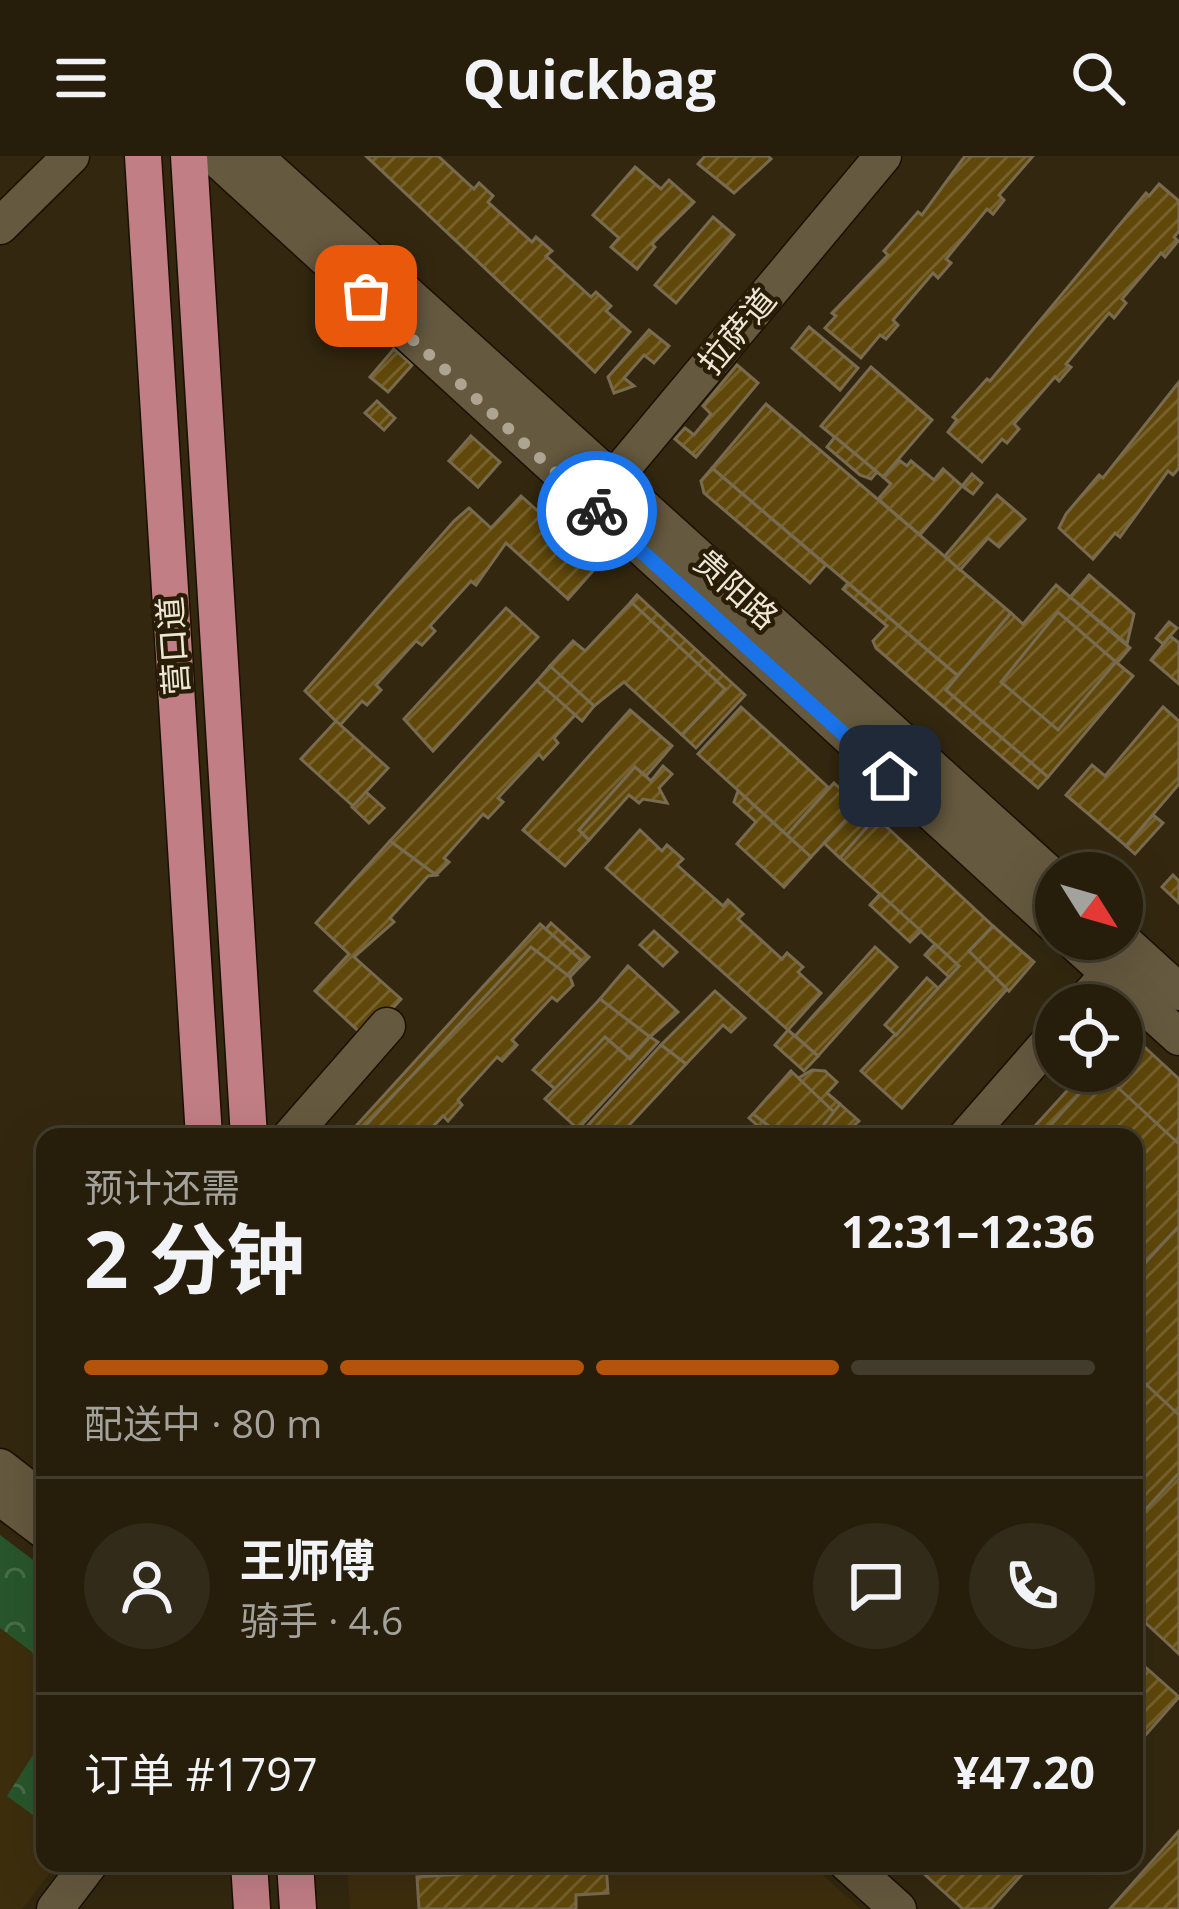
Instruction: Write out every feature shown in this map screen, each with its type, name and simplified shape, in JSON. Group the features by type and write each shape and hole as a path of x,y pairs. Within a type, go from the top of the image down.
{"main road":[{"name":"营口道","path":"143,156 203,1128"},
{"name":"营口道","path":"189,156 248,1128"},
{"path":"249,1872 252,1909"},
{"path":"296,1872 298,1909"}],"street":[{"path":"0,226 71,156"},
{"name":"贵阳路","path":"214,156 1035,862"},
{"name":"贵阳路","path":"254,156 1035,906"},
{"name":"拉萨道","path":"603,492 883,156"},
{"path":"1097,984 1116,960"},
{"path":"1125,960 1179,1037"},
{"path":"1130,960 1179,992"},
{"path":"298,1128 387,1026"},
{"path":"974,1128 1035,1058"},
{"path":"0,1467 36,1495"},
{"path":"0,1498 36,1524"},
{"path":"56,1909 83,1872"},
{"path":"857,1872 898,1909"}],"shaded area":[{"path":"0,1535 36,1562 36,1872 51,1872 22,1909 0,1909"},
{"path":"348,1872 819,1872 861,1909 350,1909"}],"green space":[{"path":"0,1535 36,1562 36,1666 32,1652 0,1628"},
{"path":"36,1750 36,1817 7,1796"}],"building":[{"path":"366,156 438,156 474,189 479,183 493,196 488,202 532,242 536,237 552,251 546,256 591,297 596,292 611,306 606,311 630,332 595,372"},
{"path":"705,156 771,159 734,193 698,164"},
{"path":"965,156 1033,156 999,195 1004,200 993,214 987,209 946,259 951,263 938,278 933,273 893,320 898,325 886,339 880,335 861,358 825,328 836,316 832,313 888,255 884,251 918,212 922,215"},
{"path":"635,167 661,189 669,180 694,202 652,244 655,247 637,269 611,247 619,238 593,215"},
{"path":"1159,184 1179,201 1179,231 1174,237 1178,241 1165,257 1161,253 1122,299 1126,303 1114,318 1109,313 1066,364 1071,367 1059,381 1055,377 1014,424 1019,429 1007,443 1002,439 982,462 948,432 957,420 953,417 990,381 1146,193 1149,196"},
{"path":"713,217 734,235 676,303 655,285"},
{"path":"809,327 858,368 840,390 792,348"},
{"path":"649,330 669,346 654,363 644,355 624,378 634,386 614,393 608,377"},
{"path":"394,349 412,365 388,392 370,377"},
{"path":"737,365 758,383 696,457 675,439 685,428 694,435 711,414 703,406"},
{"path":"871,367 932,420 883,477 821,426"},
{"path":"1179,382 1179,468 1173,475 1168,471 1120,537 1115,533 1093,559 1059,528"},
{"path":"377,401 395,418 384,430 365,413"},
{"path":"766,404 1011,613 958,676 712,468"},
{"path":"471,436 500,462 478,487 449,461"},
{"path":"835,437 877,472 871,479 827,447"},
{"path":"899,460 907,466 911,461 934,480 943,469 962,486 920,535 878,499 891,484 883,477"},
{"path":"712,468 826,565 810,583 704,493 701,481"},
{"path":"972,474 982,483 973,494 962,486"},
{"path":"997,495 1025,519 999,547 988,538 960,570 945,556"},
{"path":"521,496 598,565 568,599 506,543 476,585 471,581 430,626 435,631 422,645 416,641 376,685 381,690 367,705 362,701 340,725 305,691 454,521 469,508 491,528"},
{"path":"1089,575 1134,614 1127,644 1070,597"},
{"path":"848,583 958,676 946,690 1048,777 1038,788 876,648 873,641 887,626 843,589"},
{"path":"1056,585 1130,648 1117,663 1133,676 1048,777 946,690 1011,613 1023,624"},
{"path":"637,595 745,695 696,748 682,735 725,689 631,602"},
{"path":"631,602 725,689 682,735 624,682 594,706 550,666 573,641 585,651"},
{"path":"506,608 538,637 433,751 404,719"},
{"path":"1058,612 1116,662 1058,730 1001,682"},
{"path":"1169,622 1177,628 1163,644 1156,638"},
{"path":"1170,636 1179,643 1179,684 1151,660"},
{"path":"550,666 594,706 582,721 537,681"},
{"path":"537,681 575,715 554,738 558,743 543,759 539,754 498,798 503,802 488,818 483,814 444,858 449,862 436,875 390,841"},
{"path":"741,707 829,788 787,835 698,754"},
{"path":"1163,707 1179,721 1179,784 1126,846 1066,795 1092,765 1105,776"},
{"path":"630,710 672,746 646,776 635,767 579,830 589,840 565,866 523,830"},
{"path":"336,721 388,768 353,806 301,759"},
{"path":"663,766 672,774 659,788 667,803 643,799 639,803 629,795 589,840 579,830 635,767 651,781"},
{"path":"834,783 859,806 811,857 787,835"},
{"path":"738,791 811,857 784,887 737,844 756,822 734,802"},
{"path":"366,792 384,808 369,823 352,807"},
{"path":"856,809 871,823 840,858 824,843"},
{"path":"1153,815 1163,823 1137,852 1126,846"},
{"path":"876,817 993,926 969,951 1008,988 902,1108 861,1071 959,966 840,858"},
{"path":"640,830 662,851 667,845 683,859 677,865 723,906 728,900 743,914 738,919 782,959 787,953 803,967 798,972 821,993 788,1030 606,868"},
{"path":"390,841 436,875 428,876 390,918 394,922 354,957 401,999 366,1038 315,991 349,954 316,923"},
{"path":"1173,875 1179,881 1179,903 1162,887"},
{"path":"880,894 921,931 910,942 870,905"},
{"path":"551,923 589,957 570,977 531,947"},
{"path":"540,924 581,960 432,1128 354,1128"},
{"path":"993,926 1034,962 1009,991 969,951"},
{"path":"654,931 677,952 663,966 640,945"},
{"path":"935,944 959,966 949,977 925,955"},
{"path":"531,947 570,977 573,985 557,1001 552,997 512,1040 517,1045 502,1061 497,1057 458,1100 462,1105 448,1121 443,1116 432,1128 363,1128"},
{"path":"875,947 897,967 818,1056 795,1036"},
{"path":"628,966 678,1012 650,1037 600,999"},
{"path":"927,978 938,988 896,1035 885,1025"},
{"path":"715,991 745,1018 731,1032 723,1025 686,1064 661,1045"},
{"path":"600,999 650,1037 630,1059 605,1037 556,1090 533,1070"},
{"path":"788,1030 818,1056 804,1071 775,1045"},
{"path":"605,1037 630,1059 650,1037 658,1042 579,1128 545,1099"},
{"path":"661,1045 686,1064 626,1128 586,1128"},
{"path":"1143,1046 1179,1079 1179,1654 1143,1620 1143,1128 1033,1128 1066,1092 1143,1092"},
{"path":"812,1070 825,1071 837,1082 827,1093 840,1104 836,1114 797,1079"},
{"path":"791,1071 836,1114 823,1128 771,1128 753,1114"},
{"path":"1081,1092 1123,1092 1179,1144 1179,1226 1143,1265 1143,1128 1048,1128"},
{"path":"840,1104 859,1121 851,1128 821,1128"},
{"path":"753,1114 771,1128 760,1128 749,1118"},
{"path":"1143,1381 1179,1415 1179,1473 1143,1512"},
{"path":"1143,1665 1179,1697 1143,1738"},
{"path":"1179,1831 1179,1909 1110,1909"},
{"path":"607,1872 608,1893 576,1895 576,1909 419,1909 417,1877"},
{"path":"922,1872 1024,1872 991,1909 963,1909"}],"way so far":[{"path":"366,296 597,511"}],"route":[{"path":"597,511 890,776"}]}
